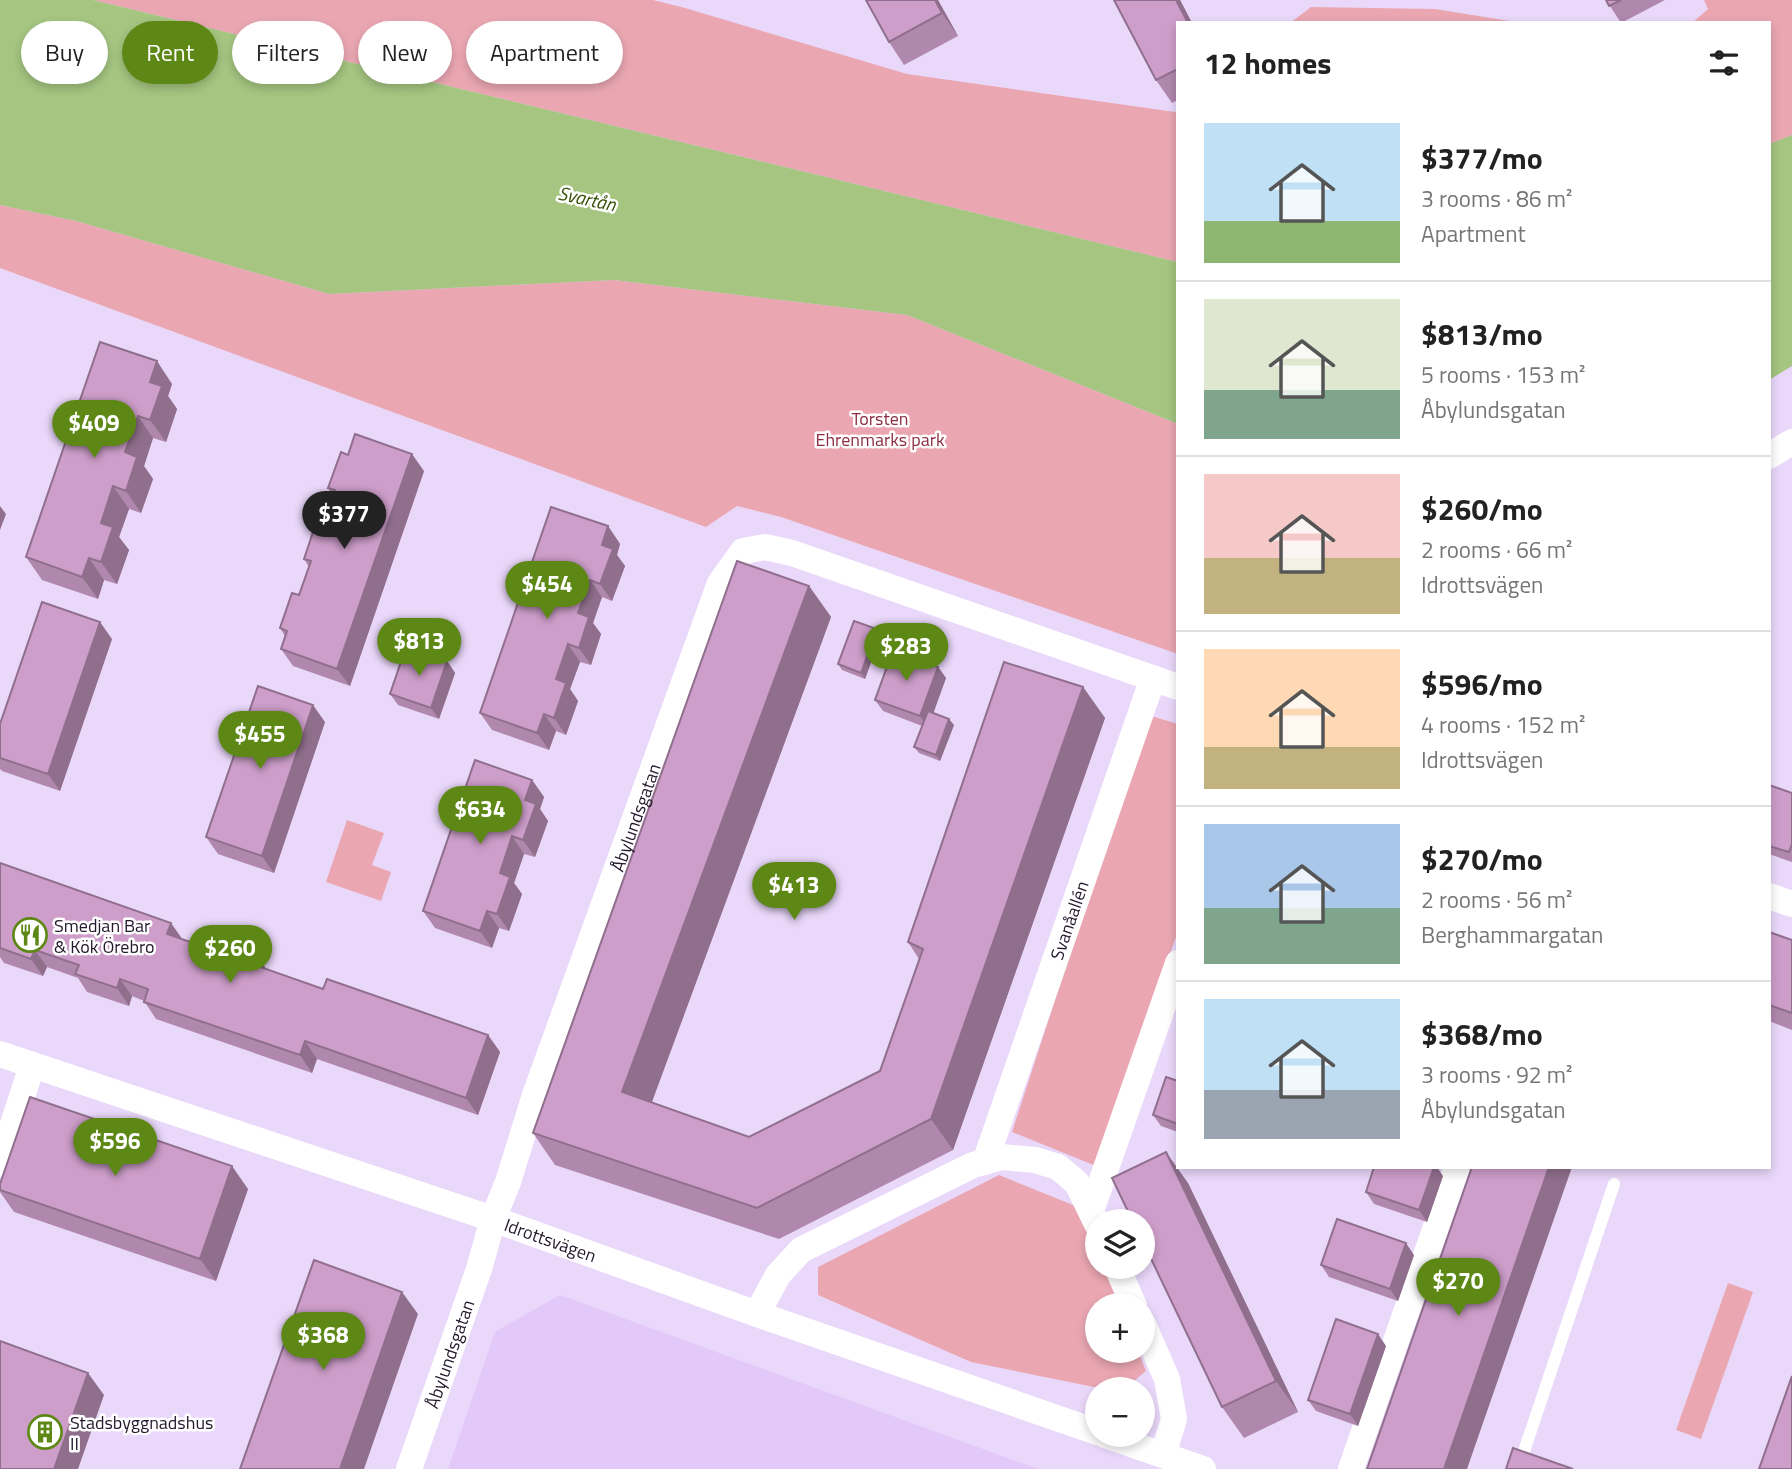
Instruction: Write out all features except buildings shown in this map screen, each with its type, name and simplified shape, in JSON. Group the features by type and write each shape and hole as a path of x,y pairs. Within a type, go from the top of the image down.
{"street":[{"path":"1771,455 1792,442"},
{"name":"Åbylundsgatan","path":"409,1469 479,1269 535,1095 720,583 743,551 765,547 792,553 1165,683"},
{"name":"Svanåallén","path":"985,1162 1165,683"},
{"path":"1771,896 1792,904"},
{"path":"1097,1209 1176,969"},
{"name":"Idrottsvägen","path":"0,1054 493,1219 1085,1428"},
{"path":"0,1164 32,1066"},
{"path":"757,1314 778,1275 802,1250 965,1169 985,1162 1002,1157 1035,1160 1058,1167 1077,1183 1090,1209"},
{"path":"1351,1469 1456,1169"},
{"path":"1155,1352 1167,1379 1174,1419 1163,1455"},
{"path":"1140,1447 1203,1469"}],"lane":[{"path":"1518,1469 1614,1184"}],"shaded area":[{"path":"560,1295 1038,1469 448,1469 495,1332"}],"green space":[{"path":"93,0 653,0 907,74 1176,111 1176,262 441,84 452,84 452,21 358,21 358,64 344,61 344,21 232,21 232,34 218,30 218,21 180,21"},
{"path":"1704,0 1792,0 1792,135 1771,143 1771,21 1694,21 1708,9"},
{"path":"1311,7 1435,9 1510,21 1293,21"},
{"name":"Torsten Ehrenmarks park","path":"0,205 76,221 329,294 614,280 907,315 1176,423 1176,653 781,517 737,506 706,527 0,268"},
{"path":"1148,715 1176,723 1176,937 1096,1166 1012,1132"},
{"path":"347,820 384,833 372,865 391,872 381,901 326,882"},
{"path":"999,1175 1083,1209 1085,1279 1111,1279 1116,1293 1085,1293 1085,1363 1143,1363 1146,1371 1139,1377 1085,1377 1085,1385 971,1362 818,1295 818,1267"},
{"path":"1728,1283 1753,1292 1701,1439 1676,1430"}],"water":[{"name":"Svartån","path":"0,0 93,0 180,21 122,21 122,84 218,84 218,30 232,34 232,84 344,84 344,61 358,64 358,84 441,84 1176,262 1176,423 907,315 614,280 329,294 76,221 0,205"},
{"path":"1792,135 1792,366 1771,379 1771,143"}],"place":[{"name":"Smedjan Bar & Kök Örebro","path":"30,935"},
{"name":"Stadsbyggnadshus II","path":"45,1432"}]}
